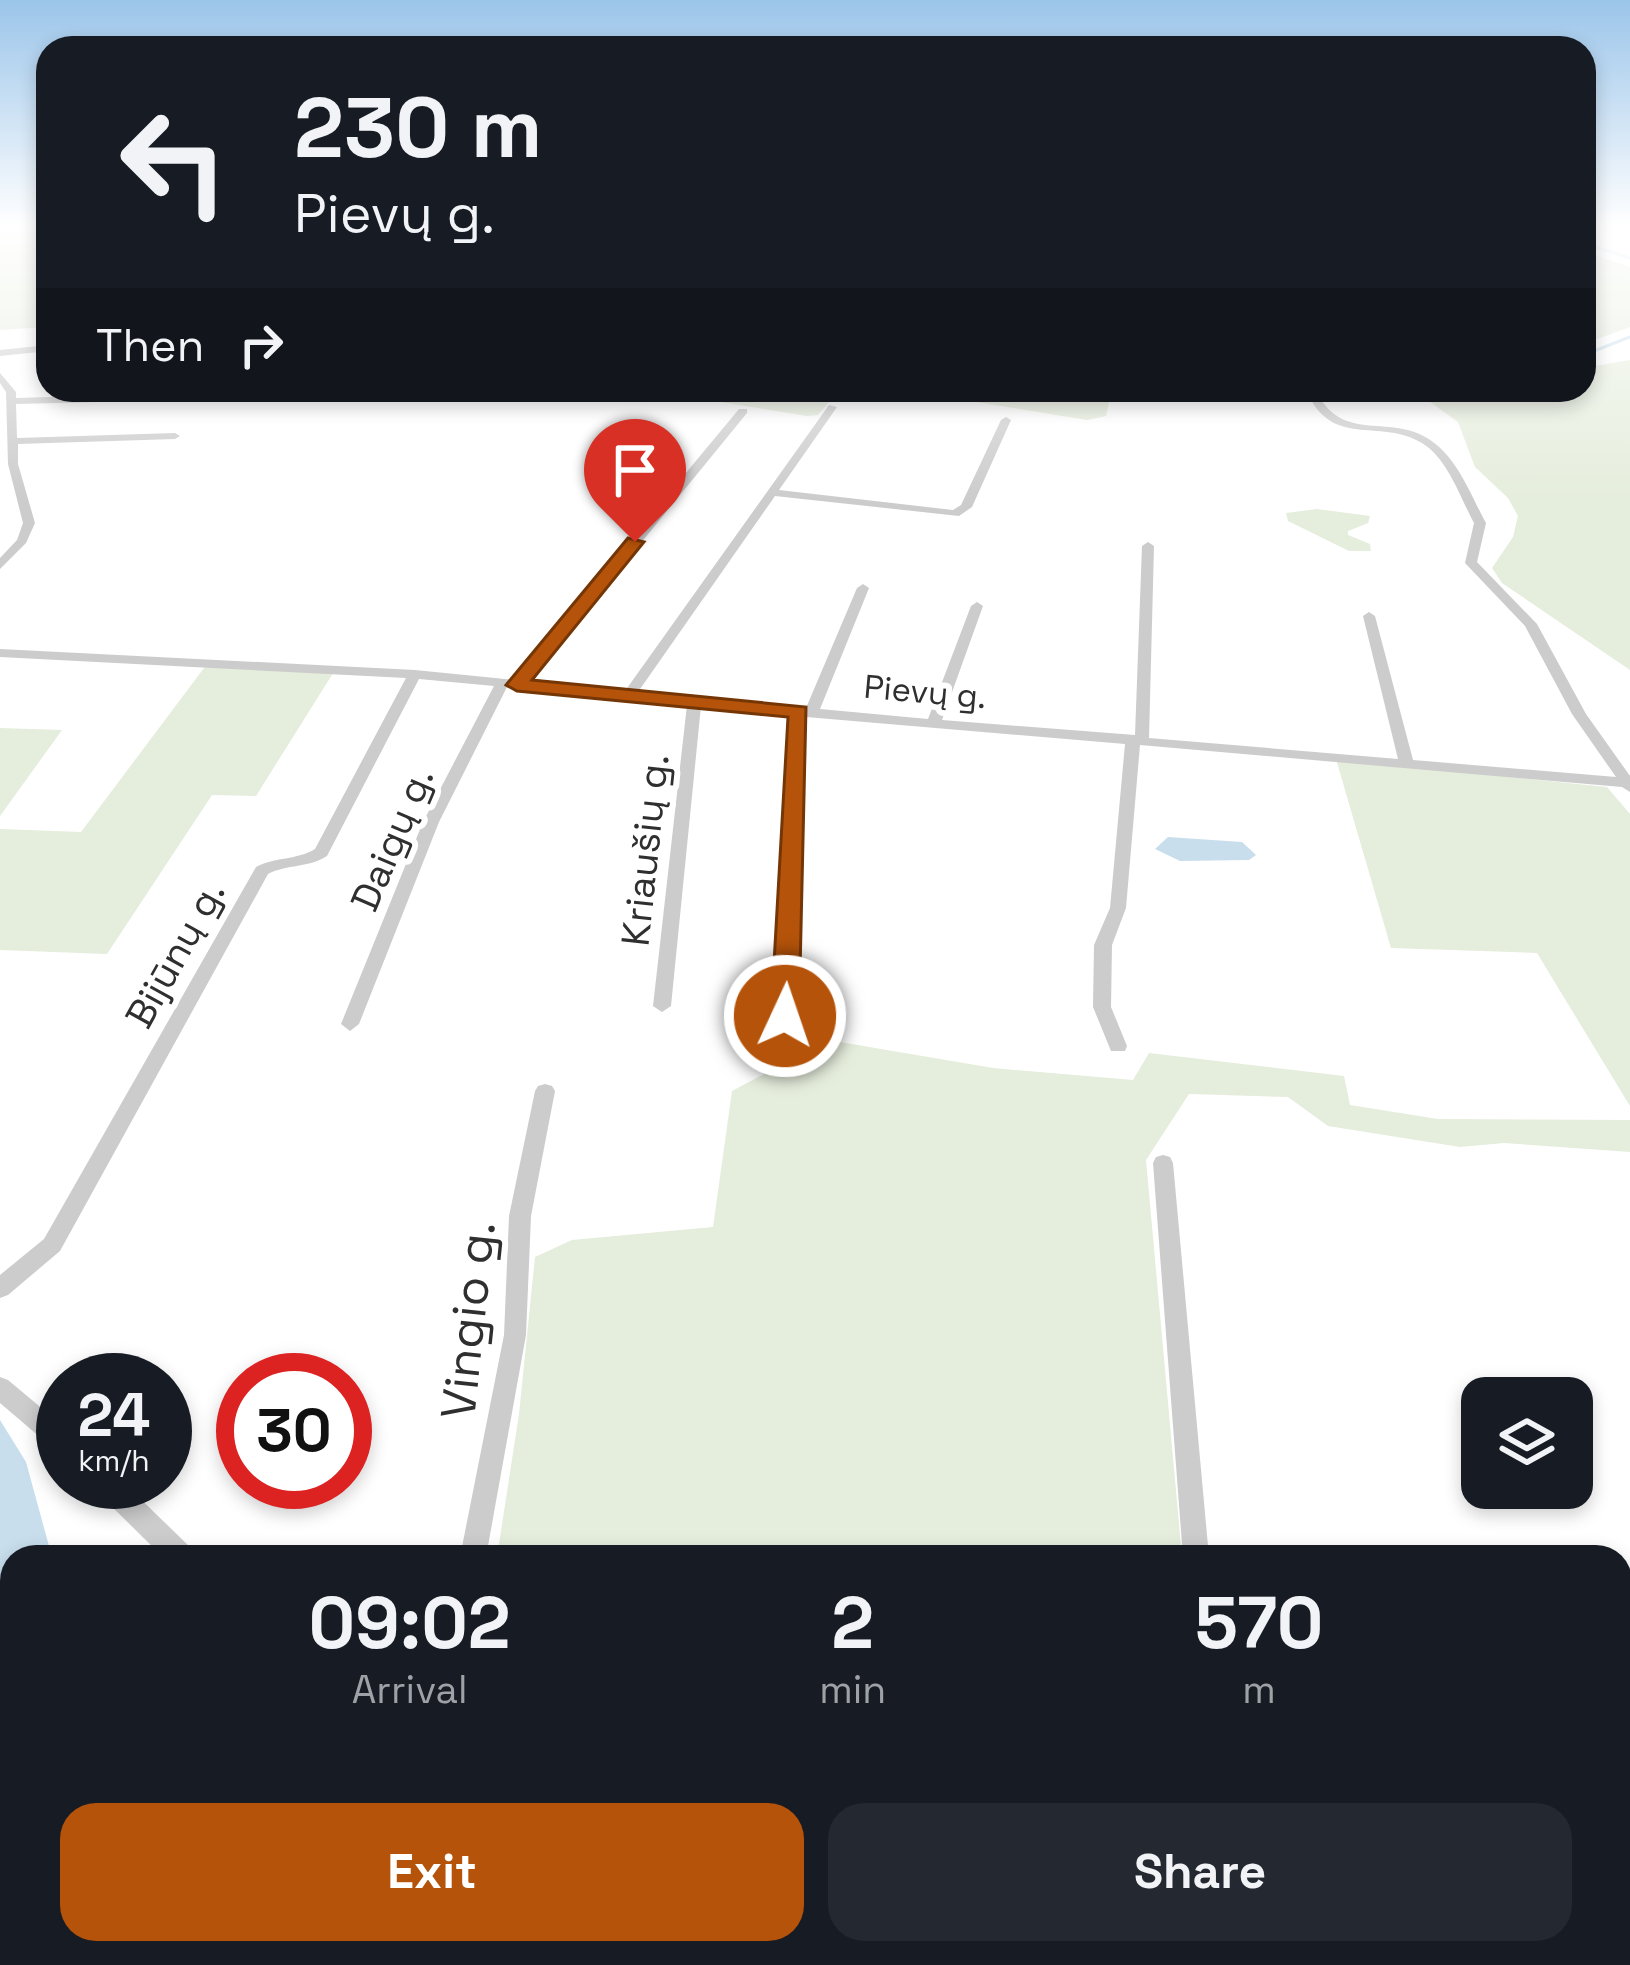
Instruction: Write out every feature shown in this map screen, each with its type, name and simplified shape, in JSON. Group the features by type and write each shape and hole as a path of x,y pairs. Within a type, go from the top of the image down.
{"street":[{"path":"0,353 36,349"},
{"path":"0,376 9,386 12,401 13,464 29,523 22,541 0,565"},
{"path":"12,401 36,400"},
{"path":"1317,402 1342,424 1407,434 1437,450 1480,524 1471,563 1531,624 1579,713 1629,784"},
{"path":"628,696 832,407"},
{"name":"Daigų g.","path":"350,1024 431,822 509,684 742,410"},
{"path":"770,491 956,514 966,507 1006,420"},
{"path":"13,441 176,436"},
{"path":"1118,1046 1102,1007 1102,945 1118,908 1138,739 1148,546"},
{"path":"785,1016 805,712 863,588"},
{"path":"934,723 977,605"},
{"path":"1370,616 1406,763"},
{"name":"Pievų g.","path":"0,652 415,674 1629,784"},
{"name":"Bijūnų g.","path":"0,1288 52,1245 262,871 272,865 304,863 321,852 415,674"},
{"name":"Kriaušių g.","path":"662,1006 694,702"},
{"name":"Vingio g.","path":"475,1545 515,1335 520,1216 544,1091"},
{"path":"1163,1163 1195,1545"},
{"path":"0,1388 36,1418"},
{"path":"133,1509 170,1545"}],"green space":[{"path":"0,318 36,318 36,328 0,330"},
{"path":"1596,318 1630,318 1630,327 1596,340"},
{"path":"1630,360 1630,670 1502,583 1492,568 1513,537 1518,516 1508,498 1475,467 1458,422 1430,402 1596,402 1596,366"},
{"path":"721,402 829,402 818,415"},
{"path":"976,402 1109,402 1106,416 1087,420"},
{"path":"1317,509 1370,516 1368,523 1348,535 1370,544 1371,551 1349,551 1288,521 1286,513"},
{"path":"207,664 335,670 256,796 212,795 107,954 0,950 0,829 81,832"},
{"path":"0,728 62,730 0,816"},
{"path":"1336,759 1607,787 1630,814 1630,1106 1537,953 1391,948"},
{"path":"828,1040 993,1068 1133,1080 1149,1053 1344,1076 1350,1105 1438,1119 1630,1120 1630,1152 1504,1143 1460,1147 1328,1126 1288,1097 1189,1094 1146,1160 1181,1545 499,1545 519,1414 535,1257 572,1240 713,1227 732,1091"}],"water":[{"path":"1168,837 1242,842 1256,855 1249,860 1180,861 1155,849"},
{"path":"0,1420 26,1462 49,1545 0,1545"}],"waterway":[{"path":"1596,350 1630,337"}],"route":[{"path":"635,542 517,685 799,712 785,1016"}]}
